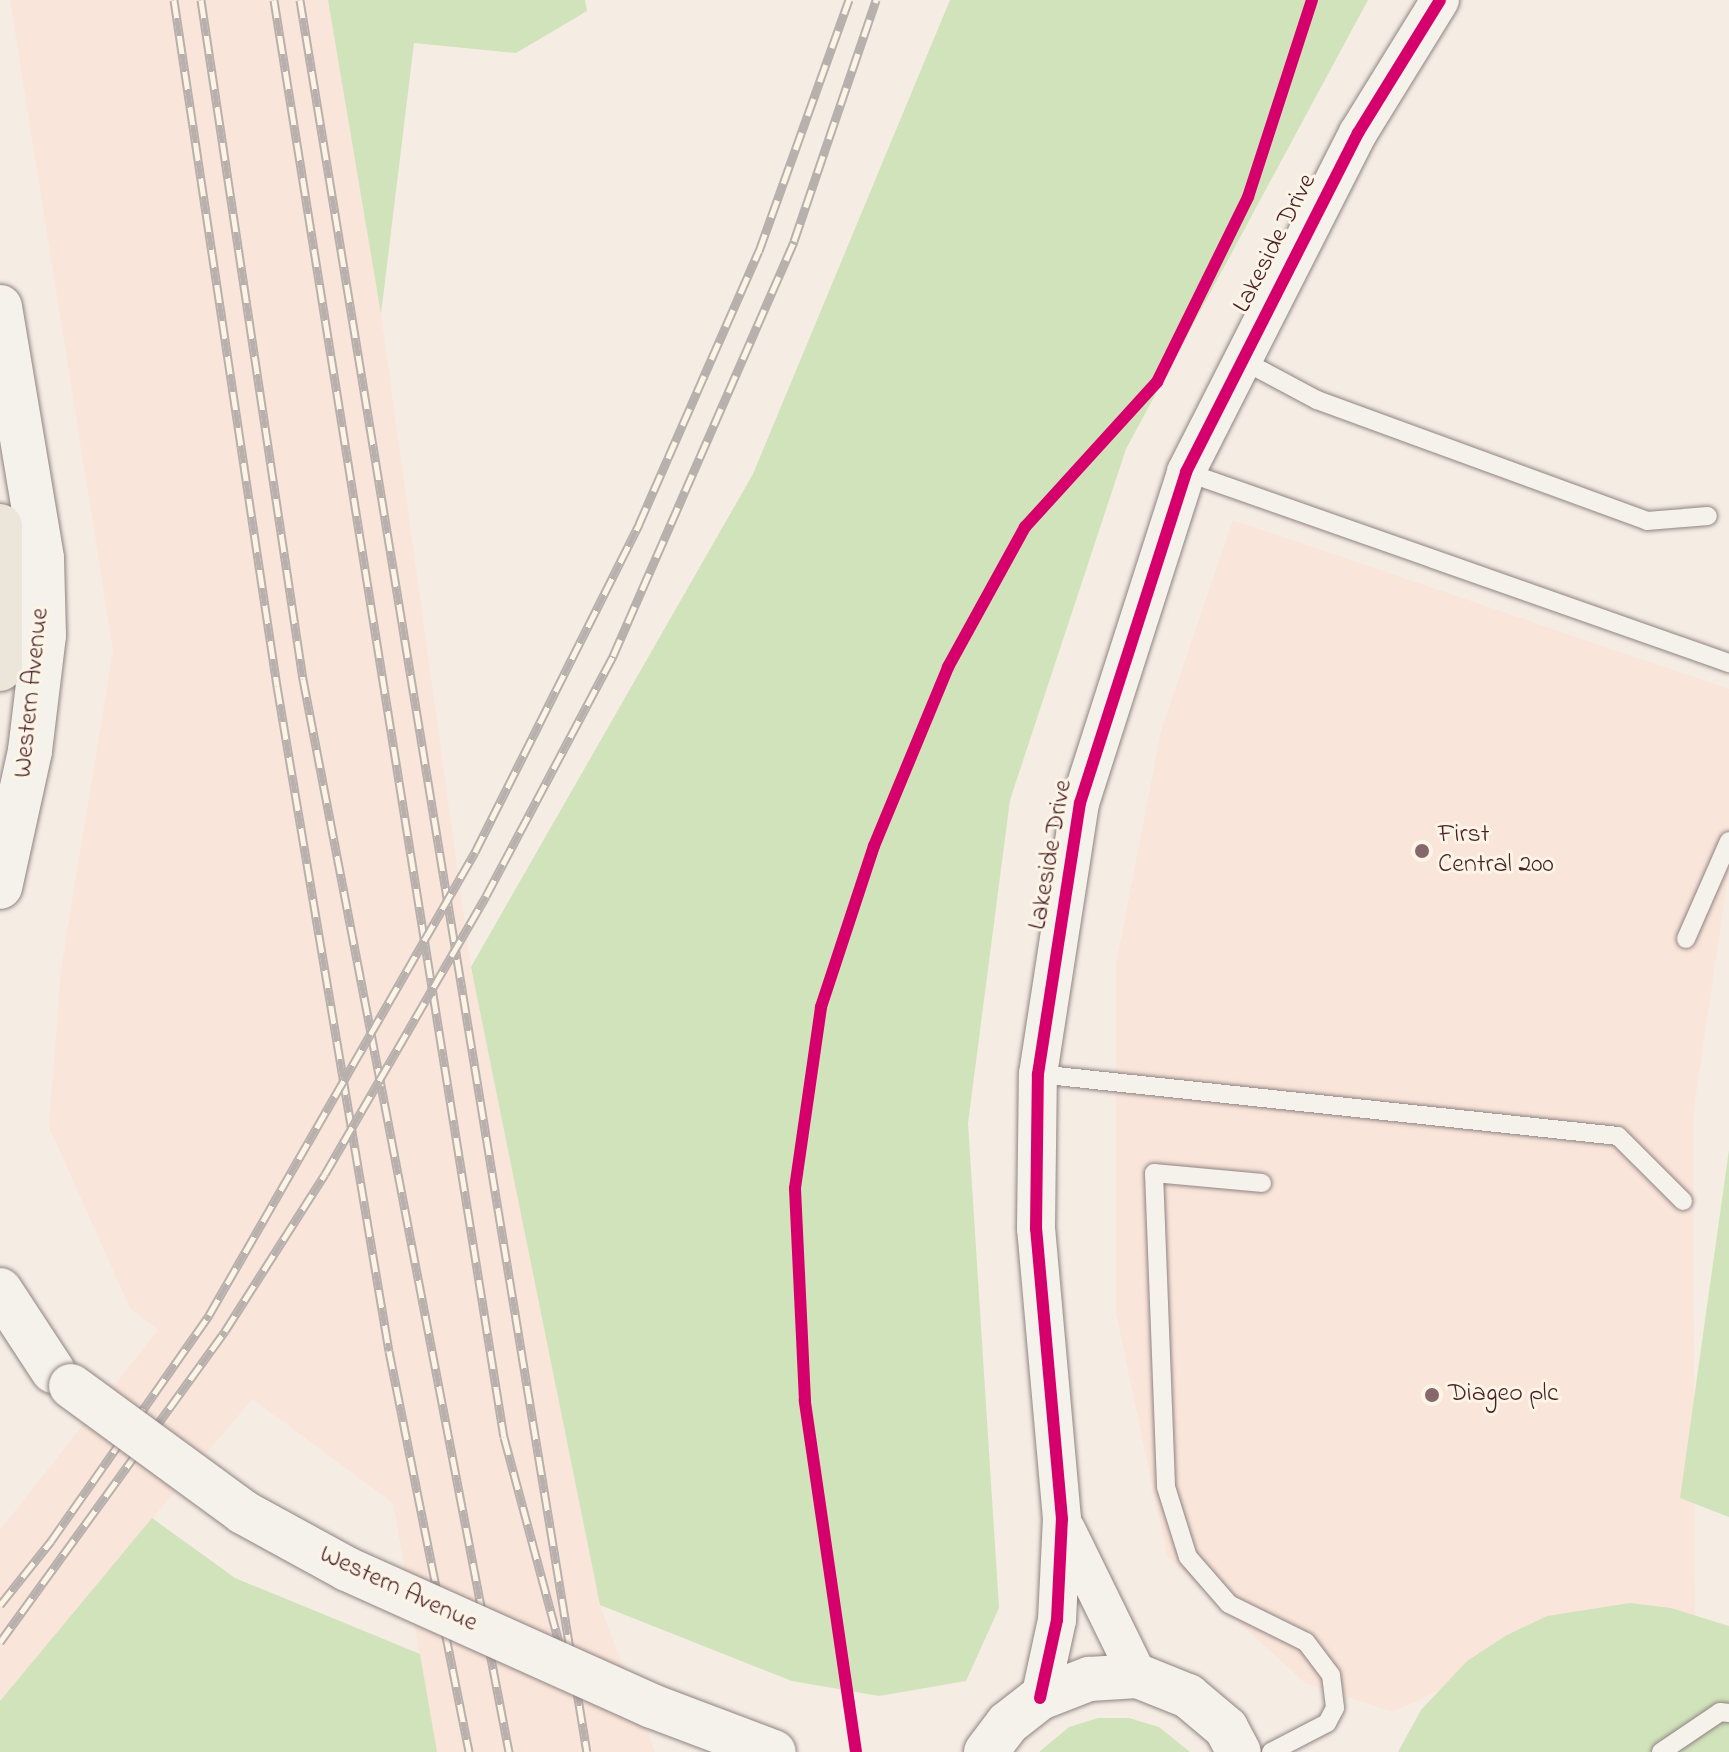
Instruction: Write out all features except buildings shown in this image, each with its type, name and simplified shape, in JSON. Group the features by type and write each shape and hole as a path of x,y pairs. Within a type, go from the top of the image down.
{"highway":[{"path":"0,526 0,669"}],"street":[{"name":"Lakeside Drive","path":"1040,1698 1057,1620 1062,1519 1036,1229 1038,1074 1080,803 1186,472 1358,133 1440,0"},
{"name":"Western Avenue","path":"0,307 42,559 44,635 30,751 0,887"},
{"name":"Western Avenue","path":"0,1290 62,1379"},
{"name":"Western Avenue","path":"0,1343 62,1379 243,1512 347,1569 652,1706 774,1752"},
{"name":"Lakeside Drive","path":"1062,1519 1138,1676"},
{"path":"979,1750 1040,1698 1089,1679 1138,1676 1188,1696 1226,1728 1239,1752"}],"lane":[{"path":"1242,360 1317,400 1647,521 1708,516"},
{"path":"1186,472 1729,663"},
{"path":"1686,939 1729,841"},
{"path":"1038,1074 1618,1136 1683,1201"},
{"path":"1262,1183 1154,1173 1166,1487 1188,1557 1229,1604 1306,1642 1331,1675 1335,1708 1327,1723 1271,1752"},
{"path":"1661,1752 1720,1712 1729,1713"}],"shaded area":[{"path":"10,0 328,0 381,314 471,968 600,1605 655,1752 437,1752 393,1503 252,1399 0,1701 0,1530 158,1330 130,1308 49,1127 61,970 113,650"},
{"path":"1233,520 1729,689 1729,869 1693,1115 1695,1617 1463,1680 1393,1712 1305,1683 1167,1556 1116,1313 1116,965 1161,731"}],"green space":[{"path":"328,0 585,0 587,11 516,53 414,43 381,314"},
{"path":"950,0 1368,0 1126,449 1010,800 968,1123 999,1608 966,1681 879,1696 792,1681 600,1605 471,967 753,474"},
{"path":"1729,1150 1729,1517 1680,1498"},
{"path":"152,1518 235,1578 420,1654 437,1752 0,1752 0,1701"},
{"path":"1630,1603 1671,1608 1729,1626 1729,1752 1398,1752 1421,1710 1467,1661 1507,1635 1547,1616"},
{"path":"1098,1718 1129,1718 1159,1727 1190,1752 1039,1752 1069,1727"}],"railway":[{"path":"174,0 277,686 389,1351 469,1752"},
{"path":"201,0 303,679 509,1752"},
{"path":"274,0 504,1437 560,1646"},
{"path":"300,0 587,1752"},
{"path":"0,1605 51,1541 209,1315 475,852 639,524 759,251 849,0"},
{"path":"0,1642 225,1331 325,1174 486,896 613,656 794,241 876,0"}],"cycle path":[{"path":"856,1752 805,1401 795,1188 821,1007 874,846 948,667 1025,527 1157,382 1248,197 1312,0"},
{"path":"1040,1698 1057,1620 1062,1519 1036,1229 1038,1074 1080,803 1186,472 1358,133 1440,0"}],"place":[{"name":"First Central 200","path":"1422,851"},
{"name":"Diageo plc","path":"1432,1395"}]}
